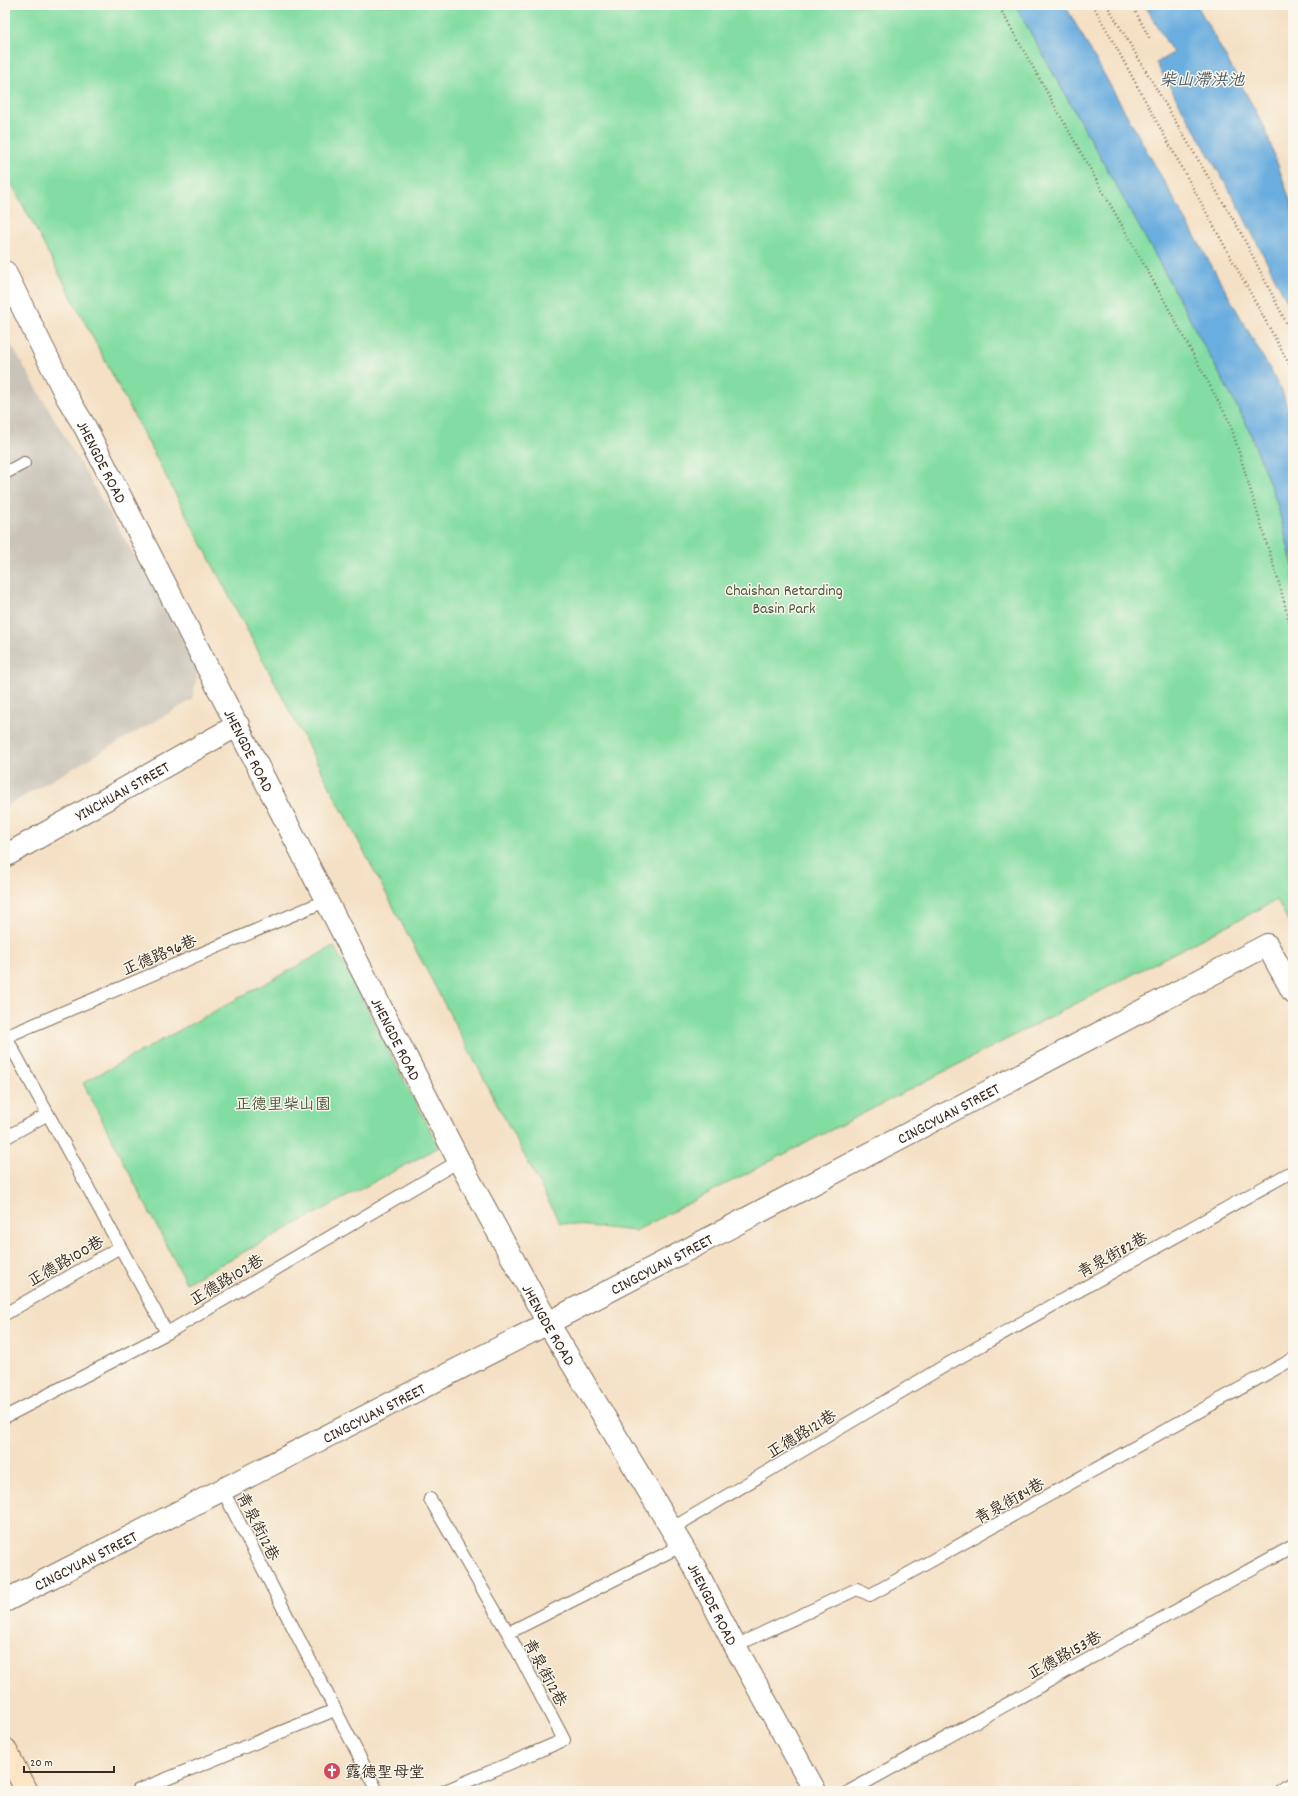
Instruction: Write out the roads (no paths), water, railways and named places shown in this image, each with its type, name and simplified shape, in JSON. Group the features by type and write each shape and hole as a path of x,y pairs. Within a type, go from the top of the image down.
{"street":[{"name":"JHENGDE ROAD","path":"5,272 67,397 85,427 238,725 325,901 459,1161 548,1323 676,1537 815,1791"},
{"name":"YINCHUAN STREET","path":"5,856 238,725"},
{"name":"CINGCYUAN STREET","path":"5,1601 222,1488 548,1323 1267,945 1293,992"},
{"path":"5,1749 27,1791"}],"lane":[{"path":"5,473 24,463"},
{"name":"正德路96巷","path":"6,1037 325,901"},
{"path":"6,1037 167,1333"},
{"path":"5,1138 48,1114"},
{"name":"正德路102巷","path":"5,1417 167,1333 459,1161"},
{"name":"青泉街82巷","path":"946,1365 1293,1171"},
{"name":"正德路100巷","path":"5,1314 120,1247"},
{"name":"青泉街84巷","path":"735,1646 857,1589 870,1596 1293,1359"},
{"name":"正德路121巷","path":"676,1537 946,1365"},
{"name":"青泉街12巷","path":"222,1488 377,1791"},
{"path":"430,1499 508,1633"},
{"name":"青泉街12巷","path":"445,1791 564,1740 508,1633 676,1537"},
{"name":"正德路153巷","path":"850,1791 1293,1546"},
{"path":"137,1791 335,1710"},
{"path":"1282,1791 1293,1785"}],"water":[{"path":"1015,5 1065,5 1282,391 1293,426 1293,566 1277,503 1248,427 1154,253"},
{"name":"柴山滯洪池","path":"1145,5 1197,5 1264,126 1293,208 1293,313 1236,202 1156,63 1173,53"}],"place":[{"name":"露德聖母堂","path":"332,1771"}],"park label":[{"name":"Chaishan Retarding Basin Park","path":"784,598"},
{"name":"正德里柴山園","path":"283,1103"}]}
